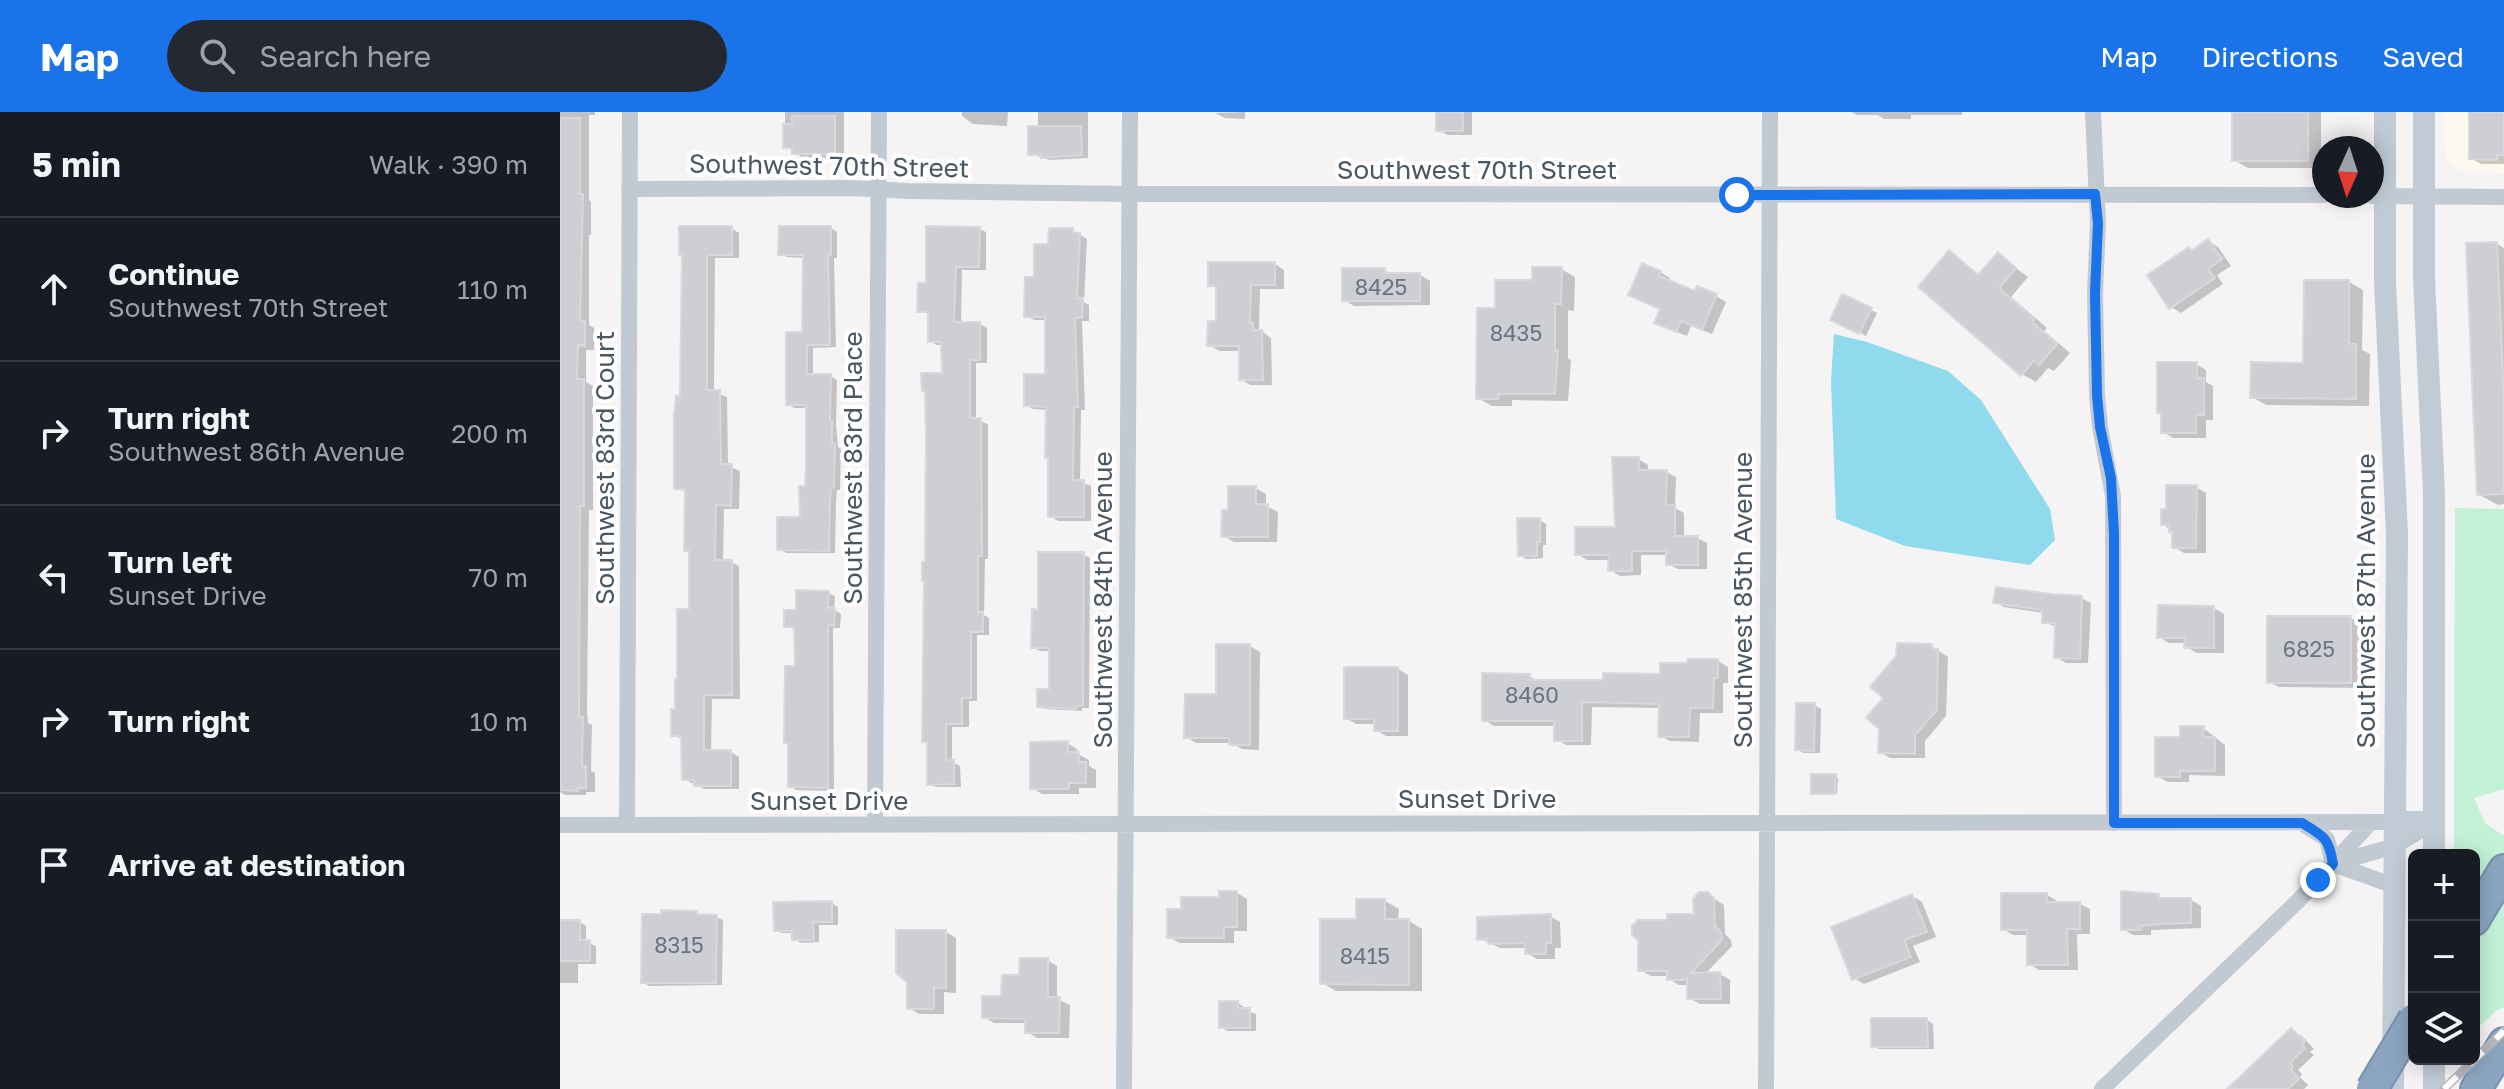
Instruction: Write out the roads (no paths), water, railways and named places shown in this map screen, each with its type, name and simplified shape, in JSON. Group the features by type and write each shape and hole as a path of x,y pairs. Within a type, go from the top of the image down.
{"highway":[{"path":"2480,910 2504,870"},
{"path":"2372,1089 2408,1029"},
{"path":"2476,1089 2504,1043"}],"main road":[{"name":"Southwest 87th Avenue","path":"2383,136 2385,112"},
{"path":"2424,112 2424,278 2434,493 2434,849"},
{"name":"Southwest 87th Avenue","path":"2380,208 2397,534 2393,1089"},
{"path":"2397,534 2424,511 2434,493"},
{"path":"2394,822 2434,822"},
{"path":"2434,1065 2434,1089"}],"street":[{"name":"Southwest 83rd Court","path":"627,825 630,112"},
{"name":"Southwest 83rd Place","path":"875,825 879,112"},
{"name":"Southwest 84th Avenue","path":"1124,1089 1130,112"},
{"name":"Southwest 85th Avenue","path":"1766,1089 1770,112"},
{"path":"2093,112 2098,223 2095,284 2097,395 2113,505 2114,823"},
{"name":"Southwest 70th Street","path":"629,189 879,189 1130,194 2312,195"},
{"path":"2384,196 2504,197"},
{"path":"2102,1089 2298,901 2371,822"},
{"name":"Sunset Drive","path":"560,825 2394,822"},
{"path":"2333,864 2395,846 2434,822"},
{"path":"2302,823 2327,839 2333,864"},
{"path":"2333,864 2395,886"}],"water":[{"path":"1834,334 1867,342 1948,371 1981,400 2050,509 2055,540 2030,565 1905,546 1836,519 1831,381"}],"railway":[{"path":"2444,1089 2504,1031"}]}
